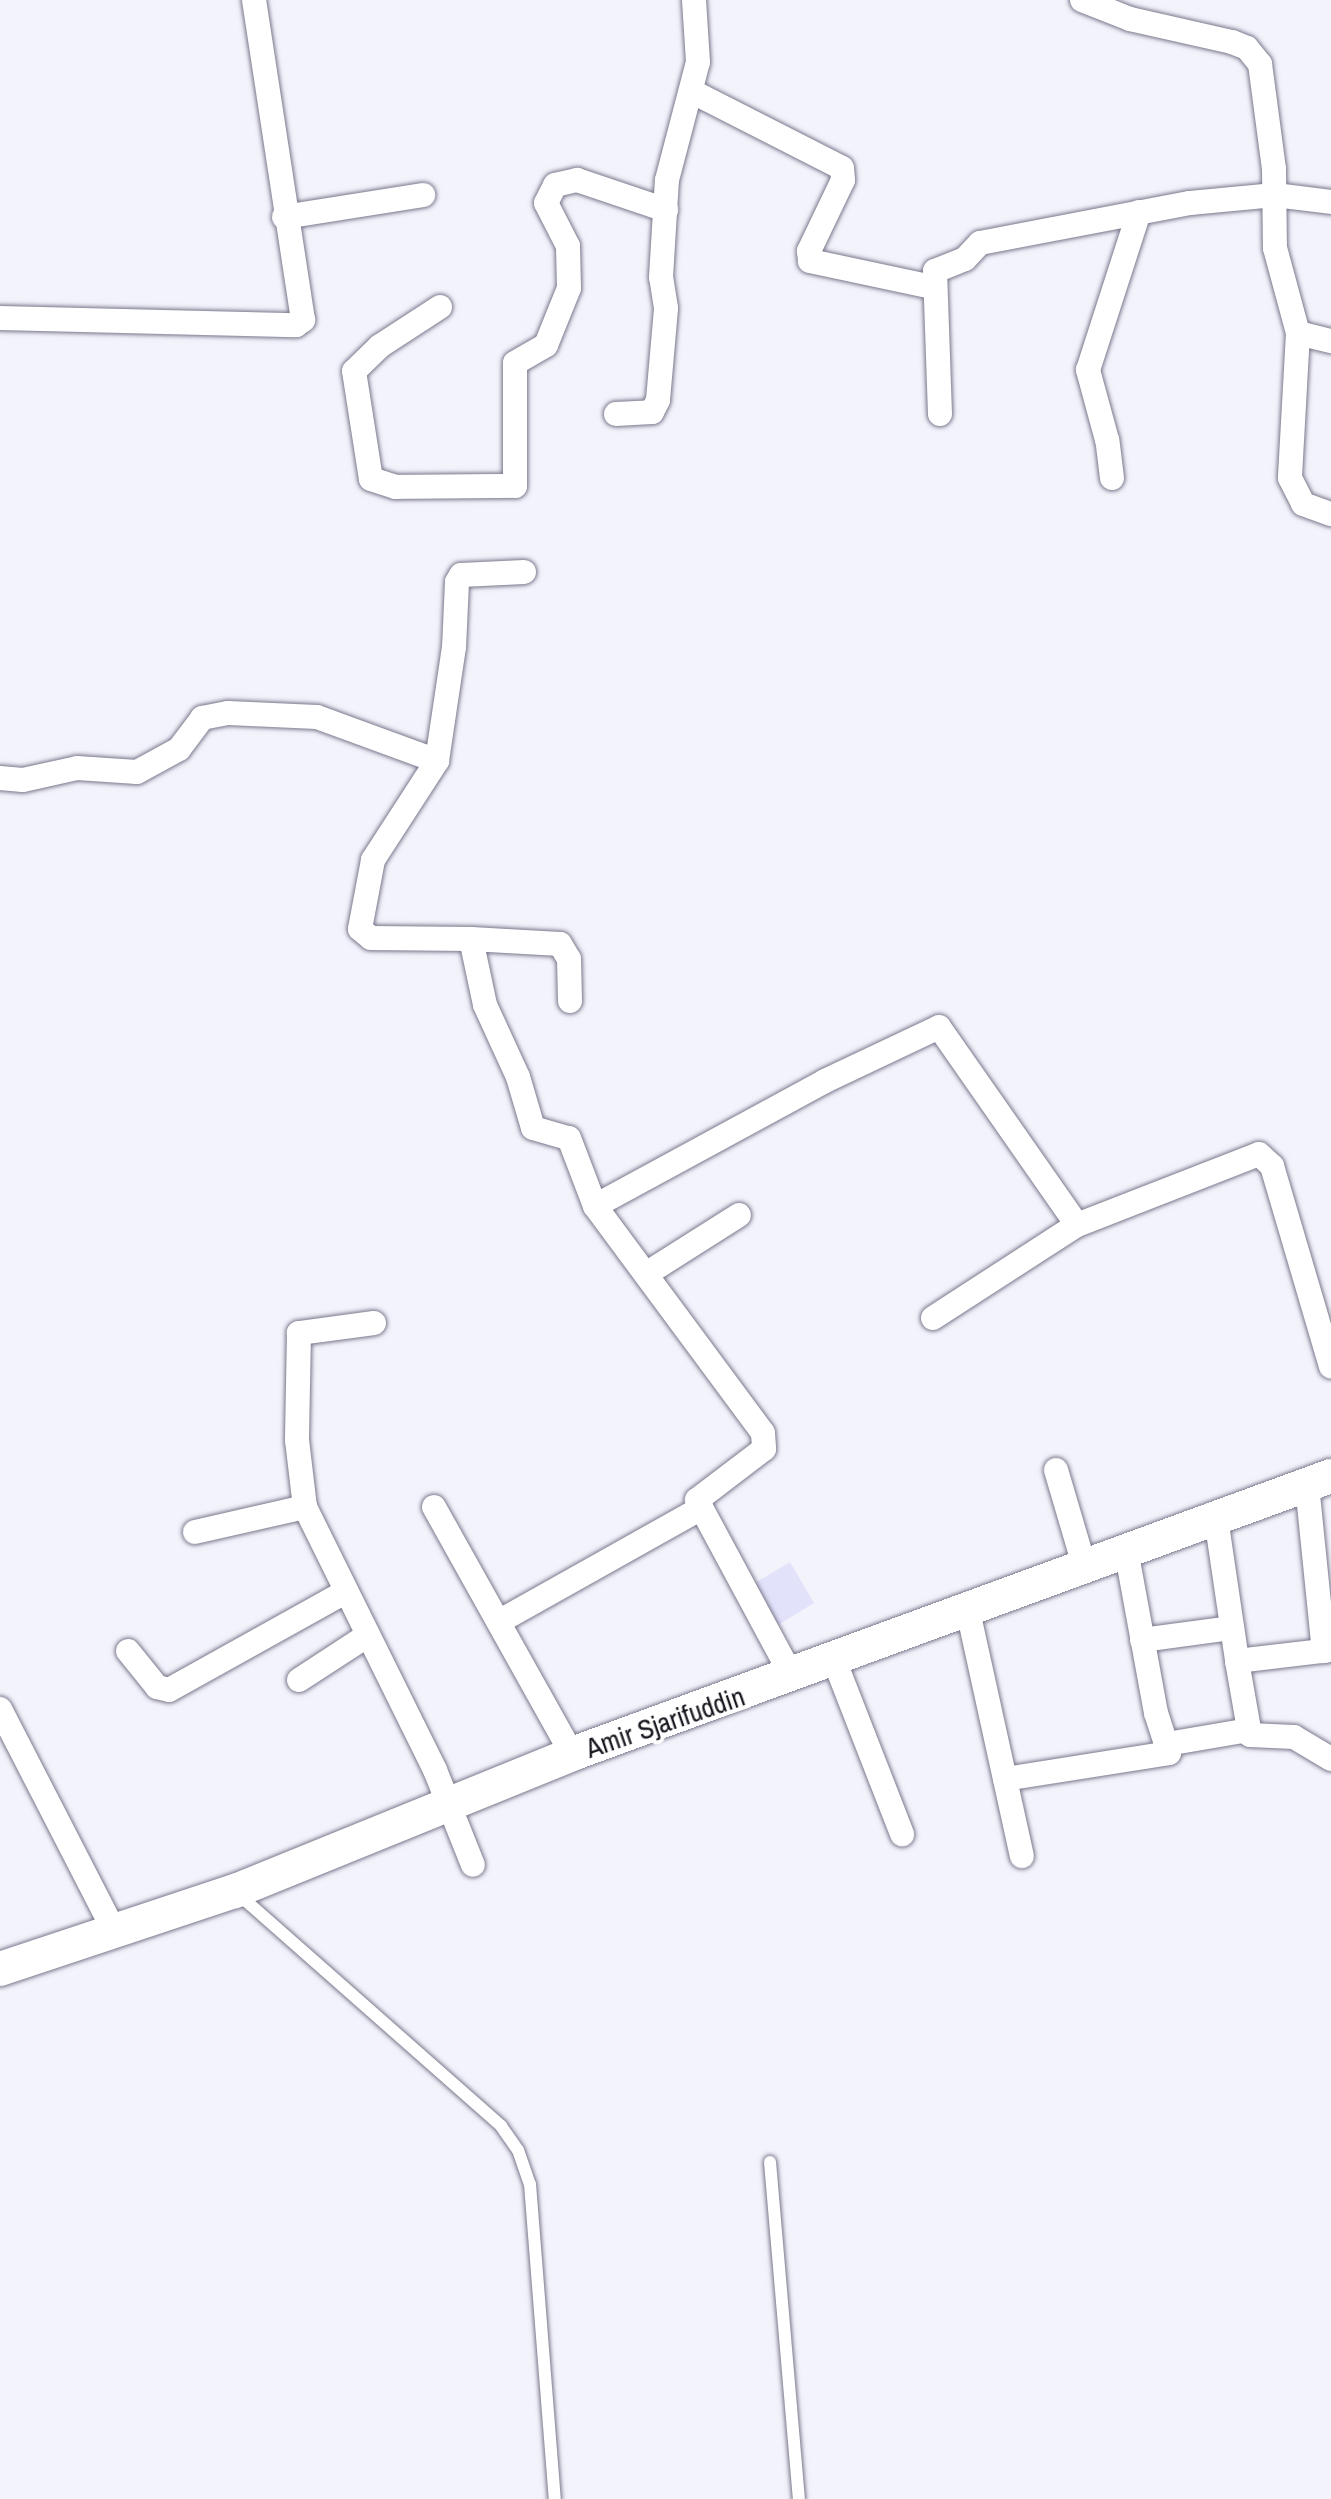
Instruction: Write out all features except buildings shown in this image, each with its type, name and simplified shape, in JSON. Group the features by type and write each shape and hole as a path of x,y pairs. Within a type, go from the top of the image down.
{"main road":[{"name":"Amir Sjarifuddin","path":"0,1969 235,1891 572,1754 793,1678 1084,1565 1319,1481"}],"street":[{"path":"0,318 296,325 304,312 284,217 254,0"},
{"path":"616,414 652,412 658,400 666,319 661,277 667,180 698,62 694,0"},
{"path":"1082,0 1130,19 1247,48 1260,64 1275,195 1281,284 1298,333 1290,478 1303,504 1331,514"},
{"path":"691,91 842,168 843,180 809,251 810,261 932,287"},
{"path":"440,307 380,346 354,371 371,479 396,487 515,486 515,363 546,345 569,288 568,246 546,203 555,185 577,180 666,210"},
{"path":"284,217 423,195"},
{"path":"940,414 932,287 939,266 965,259 986,239 1036,235 1139,212 1275,195 1331,202"},
{"path":"1112,478 1107,440 1088,370 1139,212"},
{"path":"1298,333 1331,341"},
{"path":"524,572 461,575 457,582 454,647 437,761 373,860 360,929 371,938 560,944 569,959 570,1001"},
{"path":"0,778 23,780 77,768 137,772 179,749 202,718 228,713 317,717 437,761"},
{"path":"471,939 485,1005 518,1077 533,1128 569,1138 595,1206 765,1439 764,1449 699,1494 701,1508 793,1678"},
{"path":"595,1206 825,1081 939,1027 1077,1225"},
{"path":"933,1318 1077,1225 1248,1155 1266,1158 1331,1367"},
{"path":"646,1274 739,1215"},
{"path":"374,1323 299,1333 297,1440 305,1507 448,1804 473,1865"},
{"path":"1056,1470 1084,1565"},
{"path":"1237,1661 1327,1650 1319,1481"},
{"path":"195,1532 305,1507"},
{"path":"434,1507 572,1754"},
{"path":"500,1621 701,1508"},
{"path":"1216,1518 1250,1735 1294,1737 1331,1759"},
{"path":"1005,1779 1169,1753 1142,1640 1126,1550"},
{"path":"128,1651 157,1687 169,1690 345,1592"},
{"path":"968,1611 1022,1856"},
{"path":"1142,1640 1232,1628"},
{"path":"299,1680 365,1637"},
{"path":"835,1662 902,1834"},
{"path":"0,1709 113,1929"},
{"path":"1167,1744 1249,1730"}],"lane":[{"path":"235,1891 501,2126 518,2150 530,2184 555,2499"},
{"path":"770,2162 799,2499"}],"shaded area":[{"path":"790,1562 814,1603 778,1625 753,1584"}]}
